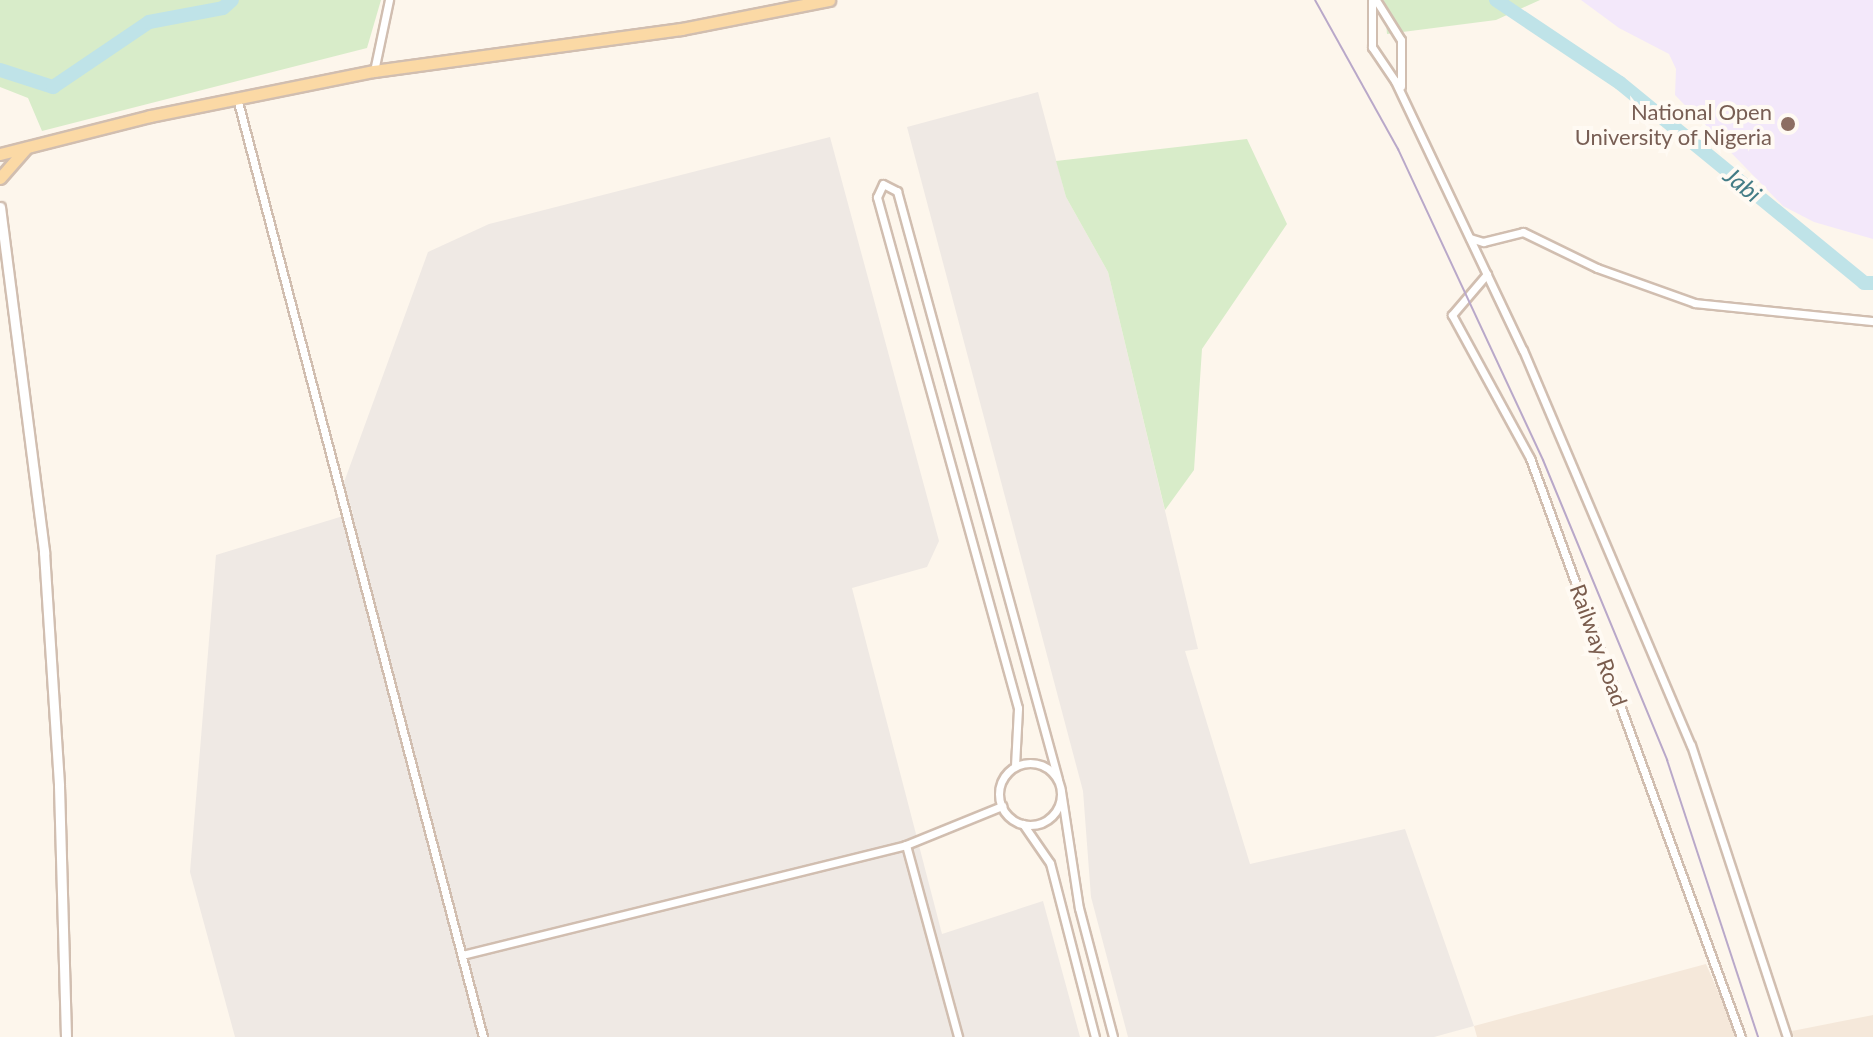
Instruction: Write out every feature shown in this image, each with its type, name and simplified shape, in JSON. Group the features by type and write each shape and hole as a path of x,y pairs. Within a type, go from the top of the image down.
{"main road":[{"path":"0,154 237,98 374,71 681,29 829,0"},
{"path":"0,178 30,145"},
{"path":"0,207 44,552 59,786 66,1037"}],"street":[{"path":"374,71 389,0"},
{"path":"1374,0 1401,40 1403,99"},
{"name":"Railway Road","path":"1374,0 1372,47 1403,99 1487,274 1691,745 1787,1037"},
{"path":"237,98 483,1037"},
{"path":"1095,1037 1050,863 1023,824 1002,806 1000,788 1015,766 1018,708 877,197 883,184 898,191 1058,779 1079,908 1113,1037"},
{"path":"1468,237 1483,242 1523,232 1597,268 1695,303 1873,321"},
{"name":"Railway Road","path":"1487,274 1452,315 1530,458 1741,1037"},
{"path":"1015,766 1044,766 1058,779"},
{"path":"1023,824 1046,821 1055,813 1061,791"},
{"path":"462,955 906,845 1002,806"},
{"path":"906,845 958,1037"}],"shaded area":[{"name":"National Open University of Nigeria","path":"1581,0 1873,0 1873,239 1814,222 1783,206 1675,95 1676,69 1669,54 1619,28"},
{"path":"1038,92 1066,197 1108,272 1198,649 1185,651 1250,864 1405,829 1474,1026 1434,1037 1128,1037 1091,897 1083,791 907,127"},
{"path":"830,137 939,541 927,567 852,588 942,934 1043,901 1080,1037 235,1037 190,872 216,555 353,513 343,485 428,252 489,224"},
{"path":"1706,964 1738,1037 1477,1037 1474,1026"},
{"path":"1873,1015 1873,1037 1794,1037 1792,1031"}],"green space":[{"path":"0,0 381,0 367,48 42,131 28,98 0,87"},
{"path":"1384,0 1540,0 1496,20 1387,34"},
{"path":"1247,139 1287,224 1202,349 1194,470 1165,510 1108,272 1066,197 1056,161"}],"waterway":[{"path":"0,70 53,87 149,22 223,8 232,0"},
{"name":"Jabi","path":"1496,0 1620,83 1864,283 1873,283"}],"tram line":[{"path":"1315,0 1398,149 1543,460 1667,760 1758,1037"}],"place":[{"name":"National Open University of Nigeria","path":"1788,124"}]}
